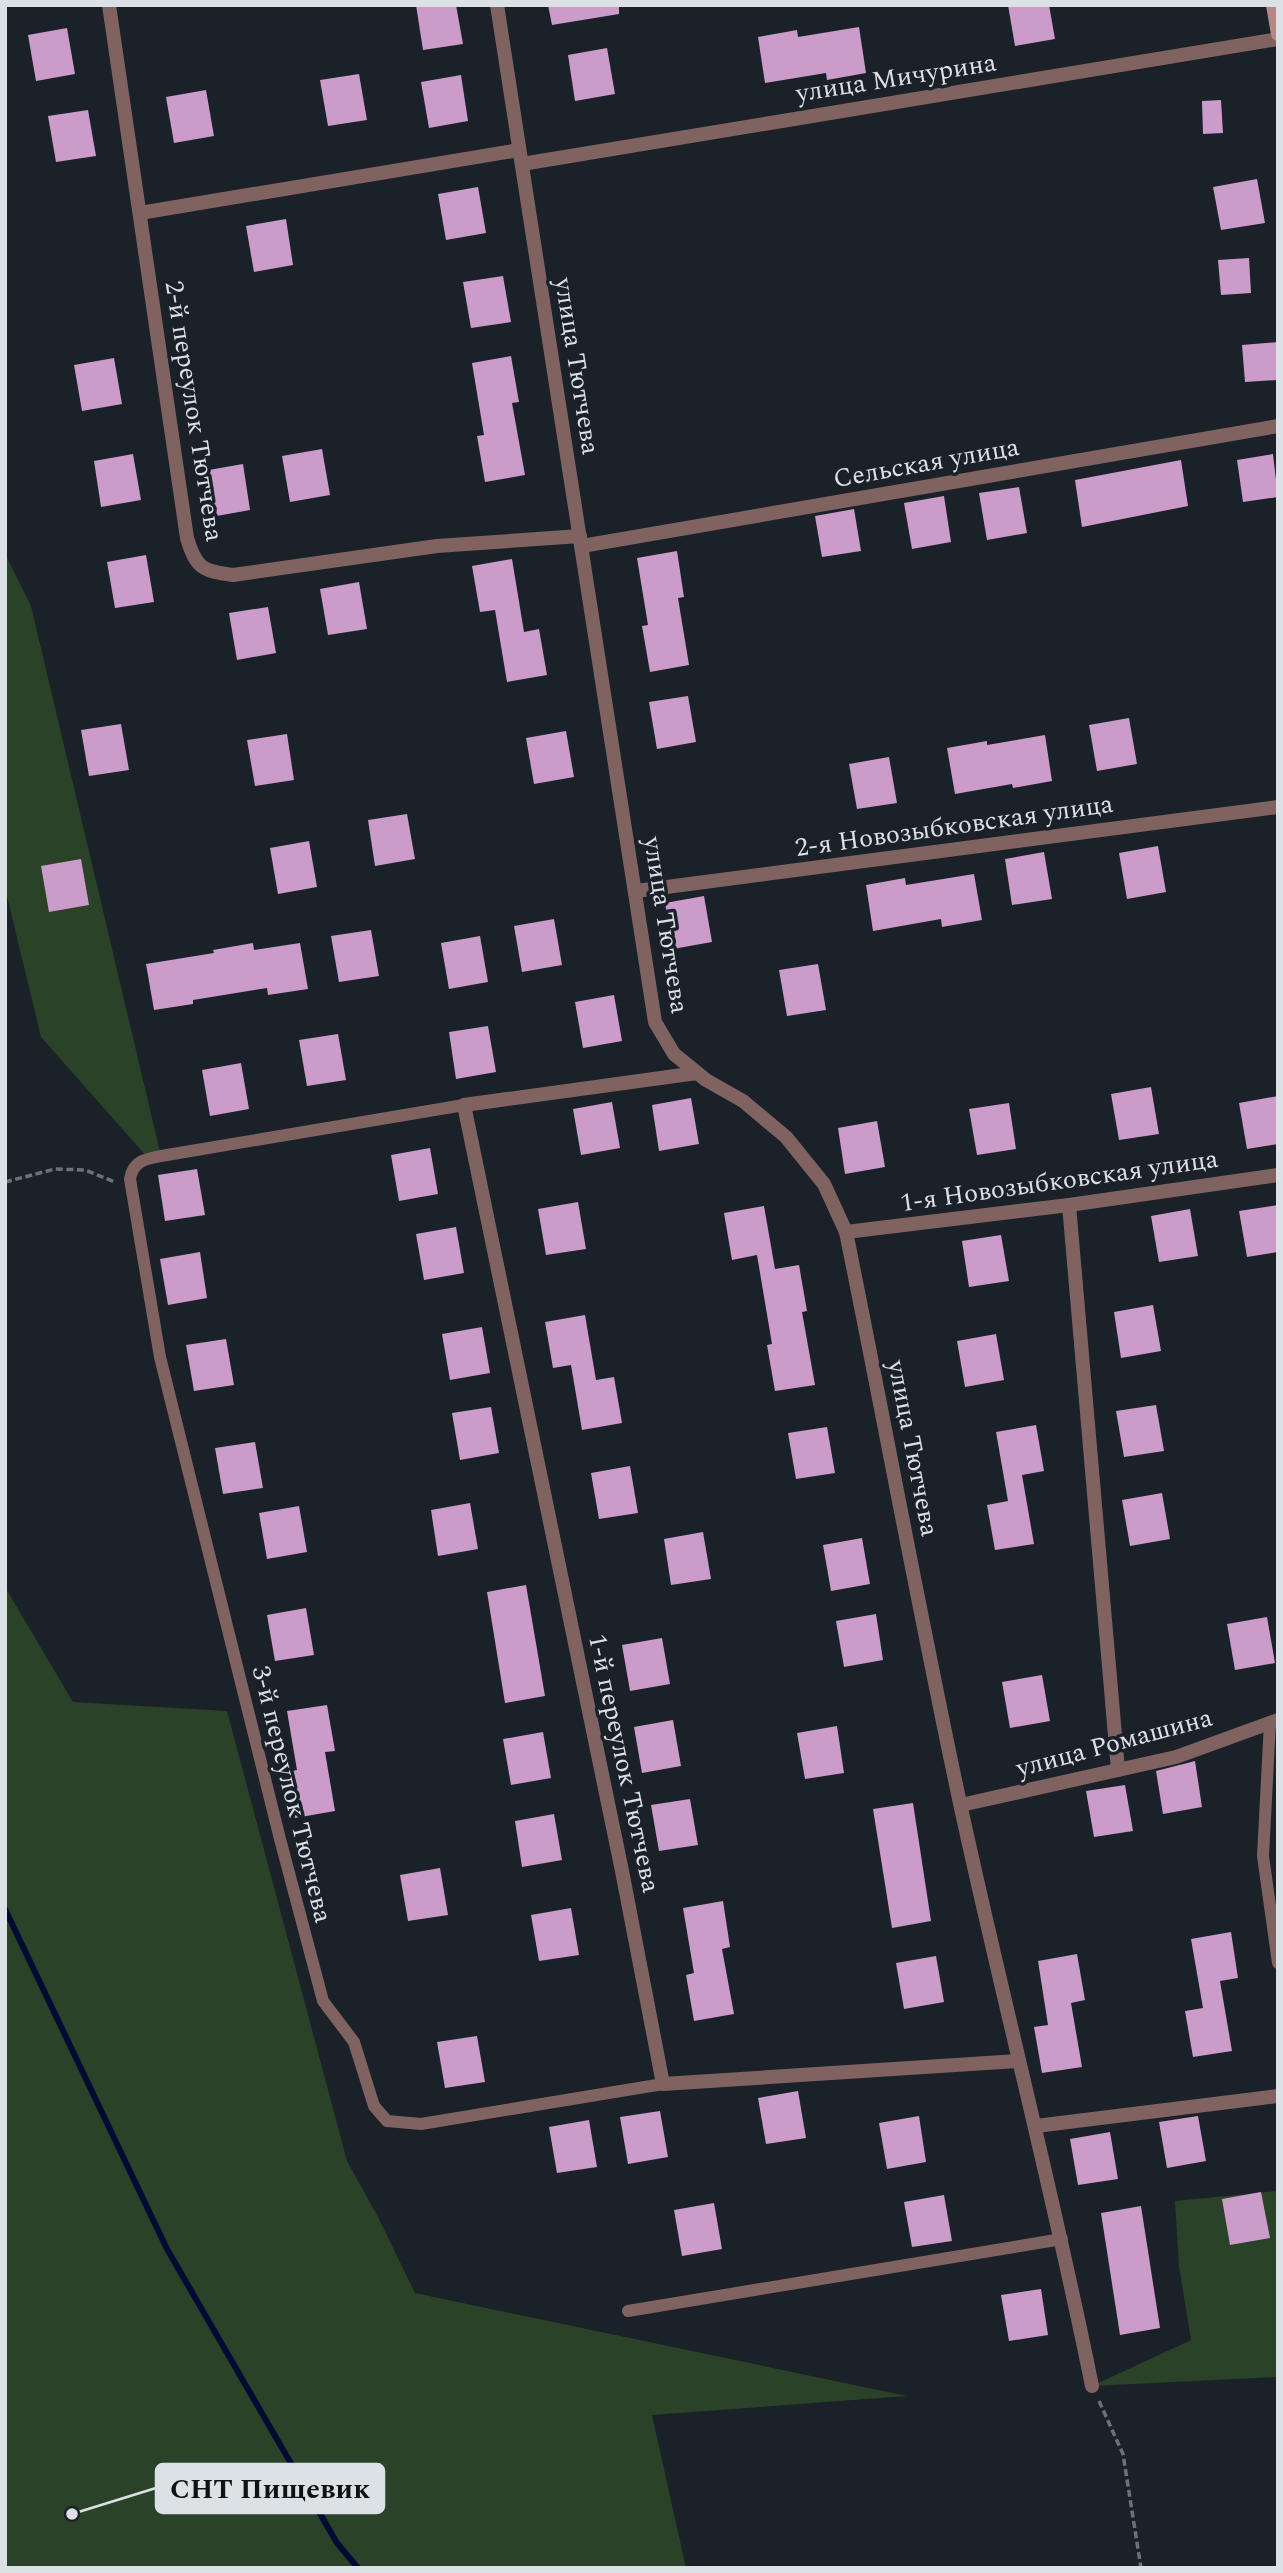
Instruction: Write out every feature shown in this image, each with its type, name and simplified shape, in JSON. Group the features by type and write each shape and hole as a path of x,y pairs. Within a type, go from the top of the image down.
{"street":[{"name":"2-й переулок Тютчева","path":"109,5 187,538 192,557 198,566 233,575 437,546 581,541"},
{"name":"улица Тютчева","path":"497,5 655,1023 674,1054 697,1073 743,1101 786,1137 824,1184 846,1232 961,1805 1018,2061 1062,2239 1092,2386"},
{"path":"1273,5 1278,37"},
{"name":"улица Мичурина","path":"140,213 521,157 1278,37"},
{"name":"Сельская улица","path":"581,541 1278,426"},
{"name":"2-я Новозыбковская улица","path":"636,891 1278,807"},
{"path":"464,1105 697,1073"},
{"name":"1-й переулок Тютчева","path":"464,1105 663,2084"},
{"name":"1-я Новозыбковская улица","path":"846,1232 1069,1205 1278,1175"},
{"path":"1069,1205 1118,1770"},
{"name":"улица Ромашина","path":"961,1805 1176,1757 1274,1721"},
{"path":"663,2084 1018,2061"},
{"path":"1036,2126 1278,2096"}],"lane":[{"path":"132,1189 132,1169 138,1162 148,1158 464,1105"},
{"name":"3-й переулок Тютчева","path":"132,1189 160,1357 280,1839 323,2001 354,2042 374,2106 387,2121 421,2124 663,2084"},
{"path":"1274,1721 1263,1856 1278,1964"},
{"path":"628,2311 1062,2239"}],"path":[{"path":"5,1182 55,1169 85,1170 132,1189"},
{"path":"1092,2386 1123,2454 1141,2568"}],"green space":[{"path":"5,554 31,606 161,1156 148,1158 41,1037 5,888"},
{"path":"5,1587 73,1702 227,1711 347,2161 415,2293 907,2396 652,2415 686,2568 5,2568"},
{"path":"1278,2191 1278,2377 1092,2386 1191,2340 1179,2266 1175,2201"}],"building":[{"path":"416,5 456,5 463,44 423,50"},
{"path":"548,5 619,5 619,14 552,25"},
{"path":"1008,5 1049,5 1055,39 1015,46"},
{"path":"859,27 866,73 827,80 826,73 765,83 758,37 797,30 798,37"},
{"path":"67,28 75,74 36,81 28,35"},
{"path":"607,48 615,94 575,101 568,55"},
{"path":"359,74 367,120 328,126 320,80"},
{"path":"461,75 468,121 429,128 421,82"},
{"path":"206,90 214,136 174,143 166,97"},
{"path":"1221,100 1223,133 1203,134 1202,101"},
{"path":"88,110 96,156 56,162 48,116"},
{"path":"1257,179 1265,223 1221,230 1213,187"},
{"path":"478,187 486,233 446,240 438,194"},
{"path":"286,219 293,265 254,272 246,226"},
{"path":"1249,258 1251,293 1221,295 1218,260"},
{"path":"503,276 511,322 471,328 463,282"},
{"path":"1278,342 1278,380 1245,382 1242,345"},
{"path":"511,356 519,402 512,403 525,475 485,482 477,436 484,435 472,363"},
{"path":"114,358 122,404 82,411 74,365"},
{"path":"322,449 330,495 290,502 282,456"},
{"path":"133,454 141,500 101,507 94,461"},
{"path":"1273,454 1278,497 1243,502 1237,460"},
{"path":"1181,460 1188,506 1082,527 1075,480"},
{"path":"243,464 250,510 211,517 203,471"},
{"path":"1019,487 1027,533 987,540 979,493"},
{"path":"944,496 951,542 912,549 904,503"},
{"path":"854,509 861,551 822,557 815,516"},
{"path":"677,551 684,597 678,598 689,665 650,672 642,626 648,625 637,558"},
{"path":"146,555 154,602 115,608 107,562"},
{"path":"512,559 524,632 539,629 547,675 507,682 495,610 480,612 472,566"},
{"path":"359,582 367,629 328,635 320,589"},
{"path":"268,607 276,653 237,660 229,613"},
{"path":"688,696 696,742 657,749 649,702"},
{"path":"1129,718 1137,764 1097,771 1089,725"},
{"path":"121,724 129,770 89,776 81,730"},
{"path":"566,731 574,777 534,784 526,738"},
{"path":"287,734 294,780 255,786 247,740"},
{"path":"1045,735 1052,781 1013,788 1012,784 955,794 947,748 987,741 987,745"},
{"path":"889,757 897,803 857,809 849,764"},
{"path":"407,814 415,859 375,866 368,820"},
{"path":"309,841 317,887 278,894 270,848"},
{"path":"1158,846 1166,892 1127,899 1119,853"},
{"path":"1044,852 1052,899 1012,905 1005,859"},
{"path":"81,859 89,905 49,912 41,866"},
{"path":"974,874 982,920 942,927 941,919 873,931 866,885 905,878 906,885"},
{"path":"704,896 712,942 673,949 665,903"},
{"path":"554,919 562,965 522,972 514,926"},
{"path":"371,930 379,976 339,982 331,936"},
{"path":"480,936 488,982 449,989 441,943"},
{"path":"253,943 254,950 300,943 308,989 268,995 267,988 193,1000 193,1004 154,1010 146,964 214,953 213,950"},
{"path":"818,964 826,1010 787,1016 779,970"},
{"path":"614,995 622,1041 583,1048 575,1002"},
{"path":"488,1026 496,1072 456,1079 449,1032"},
{"path":"338,1034 346,1080 307,1086 299,1040"},
{"path":"241,1063 249,1109 210,1116 202,1070"},
{"path":"1151,1087 1159,1134 1119,1140 1111,1094"},
{"path":"1278,1096 1278,1144 1247,1149 1239,1103"},
{"path":"691,1098 699,1144 659,1151 652,1105"},
{"path":"612,1102 620,1148 581,1155 573,1109"},
{"path":"1009,1103 1016,1149 977,1155 969,1109"},
{"path":"877,1121 885,1167 845,1174 838,1128"},
{"path":"430,1148 438,1194 399,1201 391,1155"},
{"path":"197,1169 205,1215 165,1221 158,1175"},
{"path":"578,1202 586,1249 546,1255 538,1209"},
{"path":"1278,1205 1278,1252 1247,1257 1239,1211"},
{"path":"764,1206 775,1269 799,1265 807,1311 802,1312 815,1385 775,1391 767,1345 772,1344 757,1255 732,1260 724,1213"},
{"path":"1190,1209 1198,1256 1159,1262 1151,1216"},
{"path":"456,1227 464,1273 424,1280 416,1234"},
{"path":"1001,1235 1009,1281 969,1287 962,1241"},
{"path":"200,1252 207,1298 168,1305 160,1259"},
{"path":"1153,1305 1161,1351 1121,1358 1114,1312"},
{"path":"585,1315 596,1380 614,1377 622,1423 582,1430 571,1365 553,1368 545,1322"},
{"path":"482,1327 490,1373 450,1380 442,1334"},
{"path":"996,1334 1004,1380 965,1387 957,1341"},
{"path":"226,1339 234,1385 194,1391 186,1345"},
{"path":"1156,1405 1164,1451 1124,1457 1116,1411"},
{"path":"491,1407 499,1453 460,1460 452,1413"},
{"path":"1036,1425 1044,1471 1022,1475 1034,1544 995,1550 987,1505 1008,1501 996,1432"},
{"path":"827,1427 835,1473 796,1479 788,1433"},
{"path":"255,1442 263,1488 223,1494 215,1448"},
{"path":"630,1466 638,1513 599,1519 591,1473"},
{"path":"1162,1493 1170,1539 1130,1546 1122,1500"},
{"path":"470,1503 478,1549 438,1556 431,1510"},
{"path":"299,1506 307,1552 267,1559 259,1513"},
{"path":"703,1532 711,1579 671,1585 664,1539"},
{"path":"862,1538 870,1584 831,1591 823,1545"},
{"path":"526,1585 545,1696 505,1703 487,1592"},
{"path":"306,1608 314,1655 275,1661 267,1615"},
{"path":"876,1614 883,1660 844,1667 836,1621"},
{"path":"1267,1617 1275,1663 1235,1670 1227,1624"},
{"path":"662,1638 670,1684 630,1691 622,1645"},
{"path":"1042,1675 1050,1721 1010,1728 1002,1682"},
{"path":"327,1705 335,1751 325,1752 335,1811 295,1818 287,1772 297,1770 287,1711"},
{"path":"673,1720 681,1766 642,1773 634,1727"},
{"path":"837,1726 844,1773 805,1779 797,1733"},
{"path":"543,1732 551,1778 511,1785 503,1739"},
{"path":"1195,1761 1202,1807 1163,1814 1156,1771"},
{"path":"1125,1785 1133,1831 1094,1837 1086,1791"},
{"path":"690,1799 698,1845 659,1851 651,1805"},
{"path":"913,1803 931,1921 892,1928 873,1809"},
{"path":"554,1814 562,1860 522,1867 515,1821"},
{"path":"440,1868 448,1915 408,1921 400,1875"},
{"path":"723,1901 730,1947 722,1949 734,2014 694,2021 686,1975 694,1973 683,1908"},
{"path":"571,1908 579,1955 539,1961 531,1915"},
{"path":"1231,1932 1238,1978 1220,1981 1232,2051 1193,2057 1185,2011 1203,2008 1191,1939"},
{"path":"1077,1954 1085,2000 1071,2003 1082,2067 1042,2073 1034,2027 1048,2025 1038,1961"},
{"path":"936,1956 944,2002 904,2009 896,1963"},
{"path":"477,2036 485,2082 445,2088 437,2042"},
{"path":"798,2091 806,2138 766,2144 758,2098"},
{"path":"660,2111 668,2157 628,2164 620,2117"},
{"path":"919,2116 926,2162 887,2169 879,2123"},
{"path":"1198,2116 1206,2161 1167,2168 1159,2122"},
{"path":"589,2120 597,2167 557,2173 549,2127"},
{"path":"1110,2132 1118,2179 1078,2185 1070,2139"},
{"path":"1261,2192 1270,2238 1230,2245 1222,2199"},
{"path":"944,2195 952,2241 912,2247 904,2202"},
{"path":"714,2203 722,2249 682,2256 674,2210"},
{"path":"1141,2206 1160,2328 1120,2335 1101,2213"},
{"path":"1041,2289 1048,2335 1009,2341 1001,2295"}],"waterway":[{"path":"5,1909 167,2249 337,2543 358,2568"}],"place":[{"name":"СНТ Пищевик","path":"72,2514"}]}
